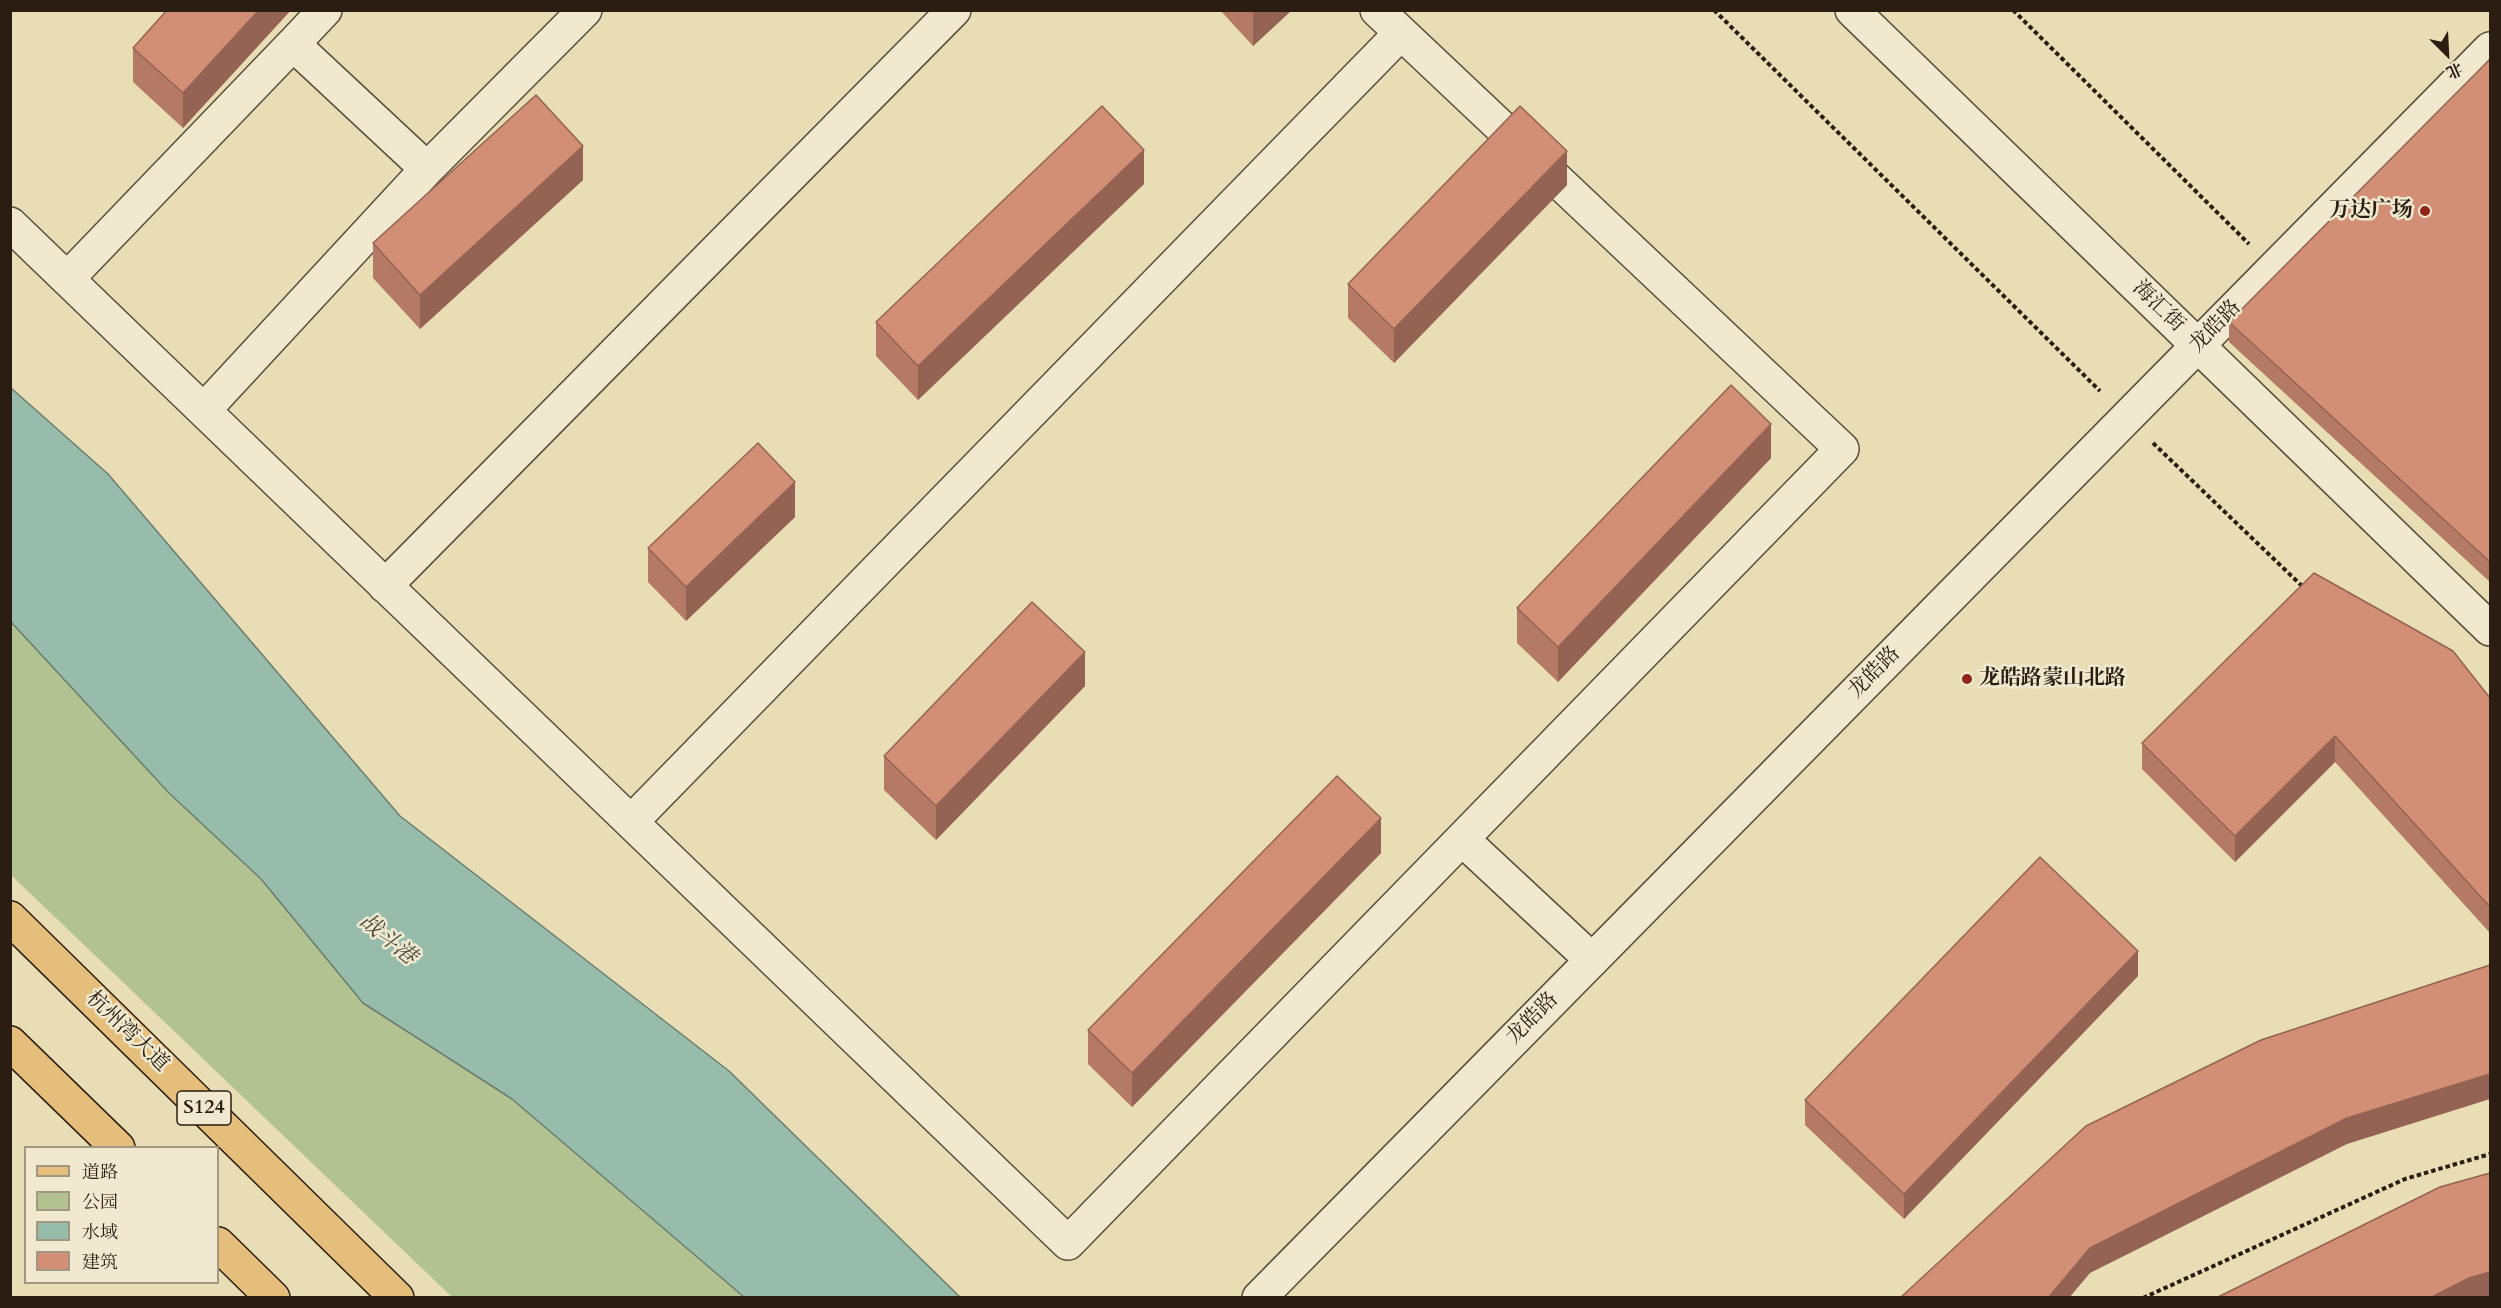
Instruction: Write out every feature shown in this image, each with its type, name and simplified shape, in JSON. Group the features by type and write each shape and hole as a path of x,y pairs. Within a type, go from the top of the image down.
{"main road":[{"name":"杭州湾大道","path":"10,918 397,1298"},
{"path":"10,1043 116,1146"},
{"path":"219,1245 273,1298"}],"street":[{"path":"67,279 325,10"},
{"path":"204,410 427,169 585,10"},
{"path":"385,586 954,10"},
{"path":"10,224 1068,1243 1842,449 1377,10"},
{"name":"海汇街","path":"1852,10 2490,628"},
{"path":"631,822 1401,33"},
{"path":"293,44 427,169"},
{"name":"龙皓路","path":"1259,1298 2490,49"},
{"path":"1462,839 1592,960"}],"path":[{"path":"1714,10 2127,418 2309,592"},
{"path":"2013,10 2274,268"},
{"path":"2143,1298 2405,1179 2490,1154"}],"green space":[{"path":"10,599 525,1091 762,1297 452,1297 11,875"}],"water":[{"name":"战斗港","path":"11,388 108,474 400,816 729,1071 960,1297 744,1297 512,1099 363,1003 261,879 169,793 11,622"}],"building":[{"path":"167,10 259,10 183,93 133,48"},
{"name":"万达广场","path":"2490,59 2490,562 2229,322"},
{"path":"536,95 583,146 420,295 373,243"},
{"path":"1102,106 1144,150 918,366 876,322"},
{"path":"1520,106 1567,151 1394,329 1348,284"},
{"path":"1731,385 1771,424 1558,647 1517,608"},
{"path":"758,443 795,482 686,587 648,548"},
{"path":"2314,573 2453,651 2490,698 2490,907 2335,736 2235,836 2142,743"},
{"path":"1032,602 1085,652 936,806 884,756"},
{"path":"1337,776 1381,818 1132,1073 1088,1030"},
{"path":"2040,857 2138,951 1904,1194 1805,1100"},
{"path":"2490,965 2490,1074 2347,1118 2090,1248 2048,1298 1900,1298 2086,1126 2261,1040"},
{"path":"2490,1173 2490,1272 2469,1278 2430,1298 2216,1298 2440,1187"}],"place":[{"name":"万达广场","path":"2425,211"},
{"name":"龙皓路蒙山北路","path":"1967,679"}]}
